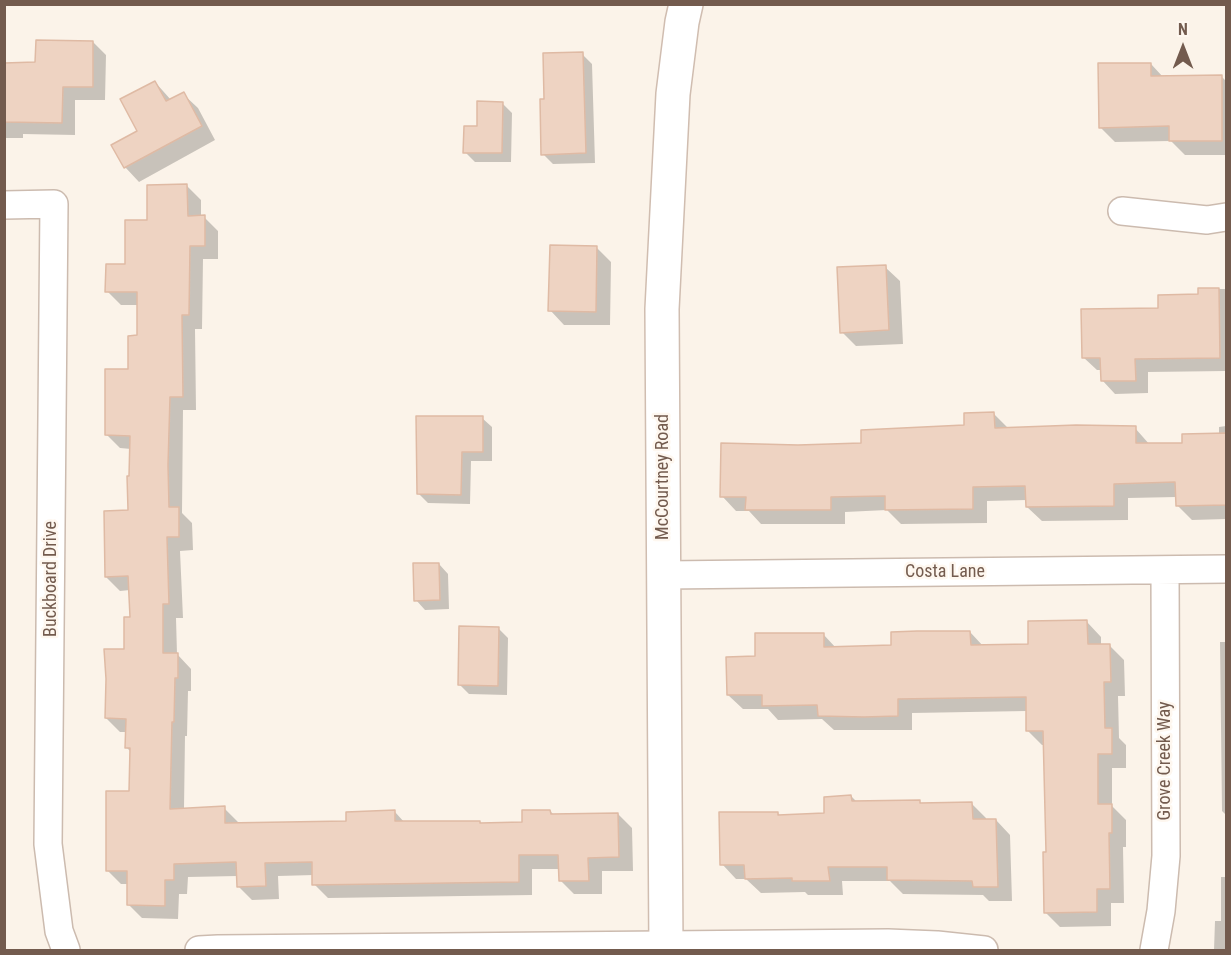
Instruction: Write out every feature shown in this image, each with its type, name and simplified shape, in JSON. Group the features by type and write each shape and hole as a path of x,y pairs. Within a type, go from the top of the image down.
{"street":[{"name":"McCourtney Road","path":"666,947 662,309 673,94 686,4"},
{"name":"Buckboard Drive","path":"4,205 54,204 48,844 59,931 66,951"},
{"path":"1122,211 1207,220 1227,217"},
{"name":"Grove Creek Way","path":"1154,951 1161,911 1166,856 1165,570"},
{"name":"Costa Lane","path":"664,575 1227,570"},
{"path":"200,951 888,943 937,945 984,951"}],"building":[{"path":"36,40 93,41 93,87 63,87 62,123 4,122 4,63 35,62"},
{"path":"583,52 586,153 541,155 540,99 544,99 543,53"},
{"path":"1098,63 1151,63 1151,76 1222,75 1222,141 1169,141 1169,126 1099,128"},
{"path":"155,81 166,101 184,92 202,126 124,168 111,145 137,131 120,99"},
{"path":"477,101 503,102 502,153 463,153 464,126 477,126"},
{"path":"187,184 188,216 205,215 205,246 190,246 189,315 182,315 183,397 170,397 169,507 179,507 179,537 167,537 169,604 163,604 163,653 178,653 178,678 175,678 174,722 172,722 170,809 225,806 225,823 346,821 346,812 395,810 395,821 480,821 480,823 522,822 522,810 550,810 551,814 618,813 619,857 588,858 589,881 559,881 558,855 519,855 519,882 312,885 312,862 265,863 266,886 237,887 236,862 174,864 174,880 165,880 165,906 127,905 127,871 106,871 106,791 129,791 130,748 125,748 126,719 105,718 104,649 124,649 124,617 130,617 128,576 105,577 104,511 128,510 127,476 129,476 130,436 105,435 105,369 128,369 128,336 137,335 137,292 105,292 106,264 125,264 125,220 147,220 147,185"},
{"path":"550,245 597,246 596,312 548,311"},
{"path":"886,265 889,330 840,333 837,267"},
{"path":"1198,288 1219,288 1220,358 1135,359 1136,381 1101,381 1100,358 1082,358 1081,309 1158,308 1158,295 1198,294"},
{"path":"994,412 995,428 1076,425 1136,426 1136,443 1182,443 1182,434 1227,433 1227,505 1176,506 1175,482 1114,484 1114,506 1026,507 1025,486 973,487 973,509 885,510 885,496 831,497 831,510 745,510 746,497 720,497 721,443 798,445 861,443 861,430 964,425 964,413"},
{"path":"416,416 483,416 483,452 462,452 461,495 417,494"},
{"path":"413,563 439,563 440,600 414,601"},
{"path":"1087,620 1088,644 1110,644 1111,682 1104,682 1105,728 1112,728 1112,754 1098,754 1098,804 1112,804 1112,833 1109,833 1110,889 1097,889 1097,912 1044,913 1043,852 1046,852 1043,731 1026,731 1026,697 898,699 898,716 864,717 818,716 817,705 762,706 762,695 727,695 726,657 755,656 755,633 824,633 824,647 891,645 891,632 917,631 970,631 971,645 1028,644 1028,621"},
{"path":"459,626 499,627 498,686 458,685"},
{"path":"851,795 852,801 972,802 973,819 996,819 998,887 973,887 972,881 887,880 887,867 828,867 830,881 792,881 792,878 745,879 744,865 720,865 719,812 778,812 778,815 824,813 824,797"}]}
